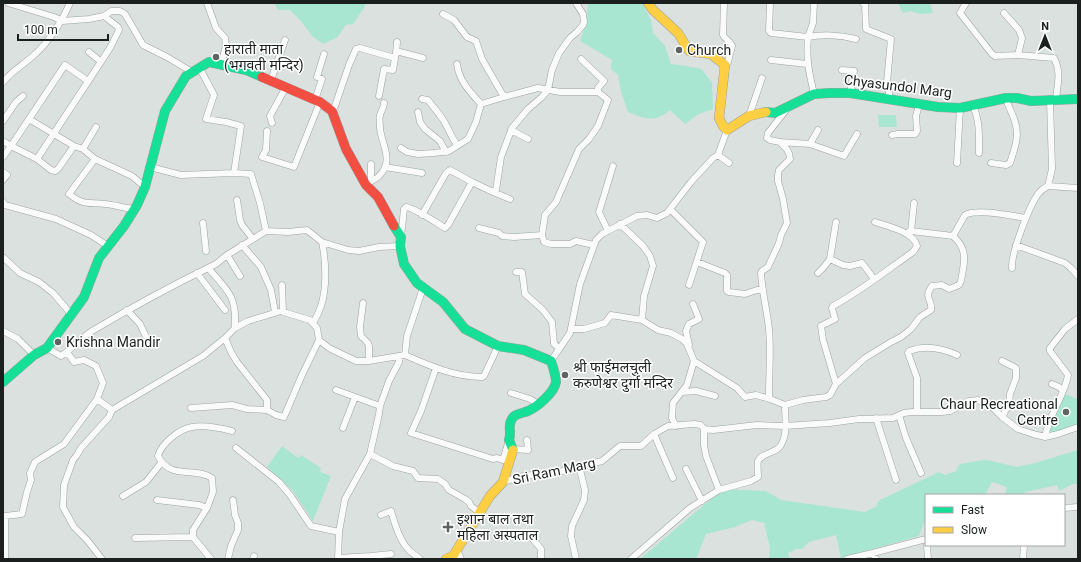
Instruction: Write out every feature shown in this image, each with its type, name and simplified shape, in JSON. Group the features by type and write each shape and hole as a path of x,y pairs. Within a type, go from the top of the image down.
{"street":[{"path":"8,3 54,16 62,21 89,19 104,16 110,11 120,11 125,14 143,45 195,70 214,95 206,119 241,126 234,173"},
{"path":"3,82 11,73 46,44 62,21 70,3"},
{"path":"208,3 216,28 225,38 226,46 221,64"},
{"path":"493,192 497,188 501,157 511,130 528,109 548,90 552,70 559,53 584,22 583,14 576,3"},
{"path":"648,3 653,10 678,33 689,51 711,54 725,65"},
{"path":"436,368 421,411 411,433 503,460 509,440 509,426 511,420 514,417 530,410 548,396 554,388 556,381 551,361 559,348 568,338 578,293 594,245 602,234 637,216 647,215 656,218 666,213 670,210 691,182 713,158 718,155 728,130 723,126 719,118 725,65 728,62 732,46 732,44 725,39 723,35 724,3"},
{"path":"770,3 769,31 771,33 808,37 815,35 835,36 856,39"},
{"path":"814,3 813,23 808,37 806,53 814,94"},
{"path":"863,3 865,5 866,29 891,39 887,82 890,99"},
{"path":"966,3 960,13 992,54 996,56 1018,55 1054,58 1059,70 1059,77 1053,100 1052,169 1048,186"},
{"path":"1004,13 1020,30 1022,38 1018,55"},
{"path":"443,14 454,20 467,37 476,42 482,59 504,97"},
{"path":"37,159 100,61 110,48 119,29 104,16"},
{"path":"272,80 285,40"},
{"path":"379,96 384,69 393,70 398,42"},
{"path":"332,111 348,65 356,49 360,48 396,55 423,58"},
{"path":"89,52 100,61"},
{"path":"266,131 266,150 262,157 294,167 317,101 322,79 317,77 324,54"},
{"path":"581,59 604,81 598,88 598,92"},
{"path":"771,60 807,64"},
{"path":"3,382 34,355 47,348 84,297 97,262 124,226 137,205 146,186 166,111 186,76 209,62 246,70 272,80 317,101 332,111 346,149 378,197 401,242"},
{"path":"457,64 462,80 468,90 481,104"},
{"path":"3,158 65,65 88,80"},
{"path":"842,70 854,71 850,93"},
{"path":"749,116 762,78"},
{"path":"272,124 270,116 286,87"},
{"path":"481,104 538,88 560,92 598,92 608,100 598,126 589,139 579,149 556,202 545,215 542,235 544,242 550,244 570,244 576,242 594,245"},
{"name":"Chyasundol Marg","path":"728,130 749,116 768,112 775,113 814,94 850,93 938,107 960,108 1006,98 1017,98 1032,101 1078,99"},
{"path":"3,122 16,102 23,96"},
{"path":"990,163 1006,165 1010,163 1018,140 1016,123 1006,98"},
{"path":"422,99 428,100 442,118 457,145"},
{"path":"369,182 378,178 384,170 387,157 386,148 380,136 380,115 384,103"},
{"path":"401,148 407,152 418,154 449,151 468,139 476,122 481,104"},
{"path":"892,136 898,134 915,134 917,131 916,116 918,104"},
{"path":"973,106 977,114 979,128 979,153"},
{"path":"787,108 767,134 767,138 770,140 810,144 844,156 857,134"},
{"path":"957,163 960,108"},
{"path":"418,112 420,122 424,129 440,141 446,152"},
{"path":"29,119 74,146 83,149 95,159 132,176 146,186"},
{"path":"83,149 96,127"},
{"path":"511,130 528,140"},
{"path":"810,144 818,130"},
{"path":"3,141 37,159 51,170 55,171 74,146"},
{"path":"770,399 770,342 767,312 762,290 762,270 768,267 779,244 780,235 787,223 778,175 779,170 791,157 787,149 780,142"},
{"path":"718,155 729,163"},
{"path":"95,159 69,194 80,202 84,203 105,204 134,209"},
{"path":"369,182 371,164"},
{"path":"608,231 598,212 613,166"},
{"path":"150,167 182,174 251,174 260,203 266,231"},
{"path":"384,167 422,173"},
{"path":"422,215 446,173 450,170 472,182 510,199"},
{"path":"3,172 7,175 3,180"},
{"path":"472,182 445,228 410,208 406,207 404,209 401,242 404,264 423,288 443,302 465,329 498,346 524,350 551,361"},
{"path":"1012,268 1011,263 1016,245 1026,218 1043,188 1048,186 1078,188"},
{"path":"237,200 242,226 253,239"},
{"path":"3,202 5,205 56,219 91,235 108,246"},
{"path":"908,232 914,203"},
{"path":"670,210 703,242 688,285"},
{"path":"953,236 965,215 968,213 985,212 1026,218"},
{"path":"818,272 830,259 836,222"},
{"path":"694,360 737,388 745,397 756,395 785,405 830,395 836,384 865,358 902,337 911,329 920,317 931,310 932,306 928,293 932,286 942,285 949,289 959,284 961,281 965,256 961,246 953,236 908,232 875,222"},
{"path":"203,224 206,251"},
{"path":"620,224 644,246 650,256 653,266 644,296 642,320"},
{"path":"479,228 499,233 502,236 514,237 542,235"},
{"path":"47,348 61,356 81,339 127,310 216,264 242,245 266,231 288,232 307,230 322,242 336,247 359,251 401,242"},
{"path":"836,384 823,340 821,326 835,319 832,308 833,306 850,297 874,278 916,249 914,238 908,232"},
{"path":"313,323 324,295 325,257 322,242"},
{"path":"242,245 261,267 271,290 275,312"},
{"path":"1016,245 1065,262 1078,276"},
{"path":"227,255 240,276"},
{"path":"4,258 20,272 39,282 53,293 72,315"},
{"path":"830,259 843,265 850,266 862,263 874,278"},
{"path":"697,262 727,274 727,288 729,292 745,294 762,290"},
{"path":"208,268 231,297 235,312 235,328"},
{"path":"516,272 522,272 525,294 543,310 552,322 554,344 559,348"},
{"path":"197,273 225,310"},
{"path":"282,284 284,312"},
{"path":"391,554 369,558 338,558 339,532 345,499 370,454 380,414 380,406 389,381 402,356 423,288"},
{"path":"363,304 360,328 361,336 369,346 369,361"},
{"path":"691,352 686,331 689,324 699,319 693,304"},
{"path":"127,310 140,324 149,343"},
{"path":"102,559 87,540 74,527 63,507 64,485 73,460 78,455 81,448 109,417 112,410 203,356 235,328 248,321 275,312 284,312 310,320 317,328 319,340 284,417 267,410 247,409 232,405 191,408"},
{"path":"571,329 584,329 605,323 611,315 642,320 658,330 671,333 682,339 687,344 694,360 687,385 673,403 672,418 676,426"},
{"path":"1044,437 1047,426 1067,384 1068,375 1050,351 1050,348 1065,329 1078,319"},
{"path":"3,331 18,339 34,355"},
{"path":"225,338 237,362 267,400 267,410"},
{"path":"319,340 329,348 356,361 369,361 402,356 454,374 482,377 484,376 498,346"},
{"path":"918,412 917,378 908,353 909,351 914,349 934,348 942,349 957,355"},
{"path":"6,559 5,516 22,514 31,480 30,473 35,462 64,444 97,399 103,383 96,366 84,360 74,362 67,352"},
{"path":"1002,361 1016,368 1016,378 1010,394 1009,404 1002,417"},
{"path":"1052,384 1059,387 1063,391"},
{"path":"336,390 380,406"},
{"path":"682,392 696,391 716,396"},
{"path":"511,393 530,399 538,404"},
{"path":"343,428 355,398"},
{"path":"97,399 112,410"},
{"path":"673,478 654,434 668,426 694,424 701,425 704,429 713,430 757,425 785,426 876,418 893,418 908,413 950,411 969,402 978,400 992,407 1018,429 1044,437 1078,428"},
{"path":"631,559 690,508 719,490 751,481 758,477 758,461 762,456 779,448 784,437 785,405"},
{"path":"899,415 906,438 921,473"},
{"path":"876,418 896,480"},
{"path":"211,559 193,537 193,530 207,508 213,492 212,478 208,475 182,472 167,468 161,463 158,456 160,450 177,433 191,427 220,428 232,431"},
{"path":"704,429 706,456 719,490"},
{"name":"Sri Ram Marg","path":"502,482 523,476 559,472 602,461 620,446 641,446 654,434"},
{"path":"446,559 459,555 490,496 502,482 511,459 513,449 509,440"},
{"path":"513,449 528,450 527,440"},
{"path":"236,448 279,482 290,495 311,526 339,532"},
{"path":"370,454 393,466 413,471 418,478 438,479 445,484 449,490 465,499 480,513"},
{"path":"122,496 146,482 161,463"},
{"path":"576,559 571,536 572,526 584,500 585,490 579,466"},
{"path":"686,469 702,501"},
{"path":"157,500 198,505 207,508"},
{"path":"228,559 231,546 238,530 233,500"},
{"path":"1065,508 1078,507"},
{"path":"381,515 391,511 402,540 408,550 416,554 420,559"},
{"path":"135,538 193,537"},
{"path":"532,538 541,549 541,559"},
{"path":"847,559 925,539"},
{"path":"927,546 928,559"},
{"path":"1023,559 1024,546"},
{"path":"873,552 876,559"}],"green space":[{"path":"274,3 366,3 353,24 346,25 336,38 323,44 312,36 301,21 290,10 278,10"},
{"path":"588,3 642,3 651,20 653,33 665,46 671,64 701,69 712,82 713,109 699,114 685,124 670,110 660,117 655,118 645,118 628,112 621,92 618,75 611,69 612,60 580,41 587,21"},
{"path":"898,3 930,3 933,13 920,14 911,11 903,13"},
{"path":"878,115 896,115 897,127 879,127"},
{"name":"Chaur Recreational Centre","path":"1062,393 1078,399 1078,425 1050,435 1048,427"},
{"path":"282,446 298,458 301,455 321,468 320,472 331,476 313,521 293,491 267,467"},
{"path":"1078,450 1078,484 1073,484 1059,491 1057,485 1023,494 1005,494 1007,487 992,482 986,493 984,494 925,494 925,521 919,536 841,558 836,535 809,542 802,549 796,549 788,553 790,559 769,559 770,548 764,523 752,520 735,527 706,534 696,559 640,559 723,489 766,491 781,500 865,512 877,506 878,501 939,472 945,475 956,471 960,464 987,460 1017,467"}],"traffic: fast":[{"path":"3,382 34,355 47,348 84,297 99,258 124,226 137,205 145,187 165,111 186,76 209,62 246,70 262,77"},
{"path":"766,112 775,113 814,94 830,93 850,93 938,107 960,108 1006,98 1017,98 1031,101 1078,99"},
{"path":"394,226 401,237 400,246 404,264 417,283 443,302 465,329 498,346 524,350 551,361 555,374 555,386 545,399 536,406 513,417 510,426 509,440 513,450"}],"traffic: slow":[{"path":"648,3 653,10 678,33 689,51 711,54 725,65 719,118 727,130 749,116 766,112"},
{"path":"446,559 453,556 490,496 503,482 513,450"}],"traffic: jam":[{"path":"262,77 320,102 332,111 346,149 366,185 378,197 394,226"}],"place":[{"name":"Church","path":"679,50"},
{"name":"हाराती माता (भगवती मन्दिर)","path":"216,57"},
{"name":"Krishna Mandir","path":"58,342"},
{"name":"श्री फाईमलचुली करुणेश्वर दुर्गा मन्दिर","path":"565,375"},
{"name":"Chaur Recreational Centre","path":"1066,412"},
{"name":"इशान बाल तथा महिला अस्पताल","path":"448,527"}]}
